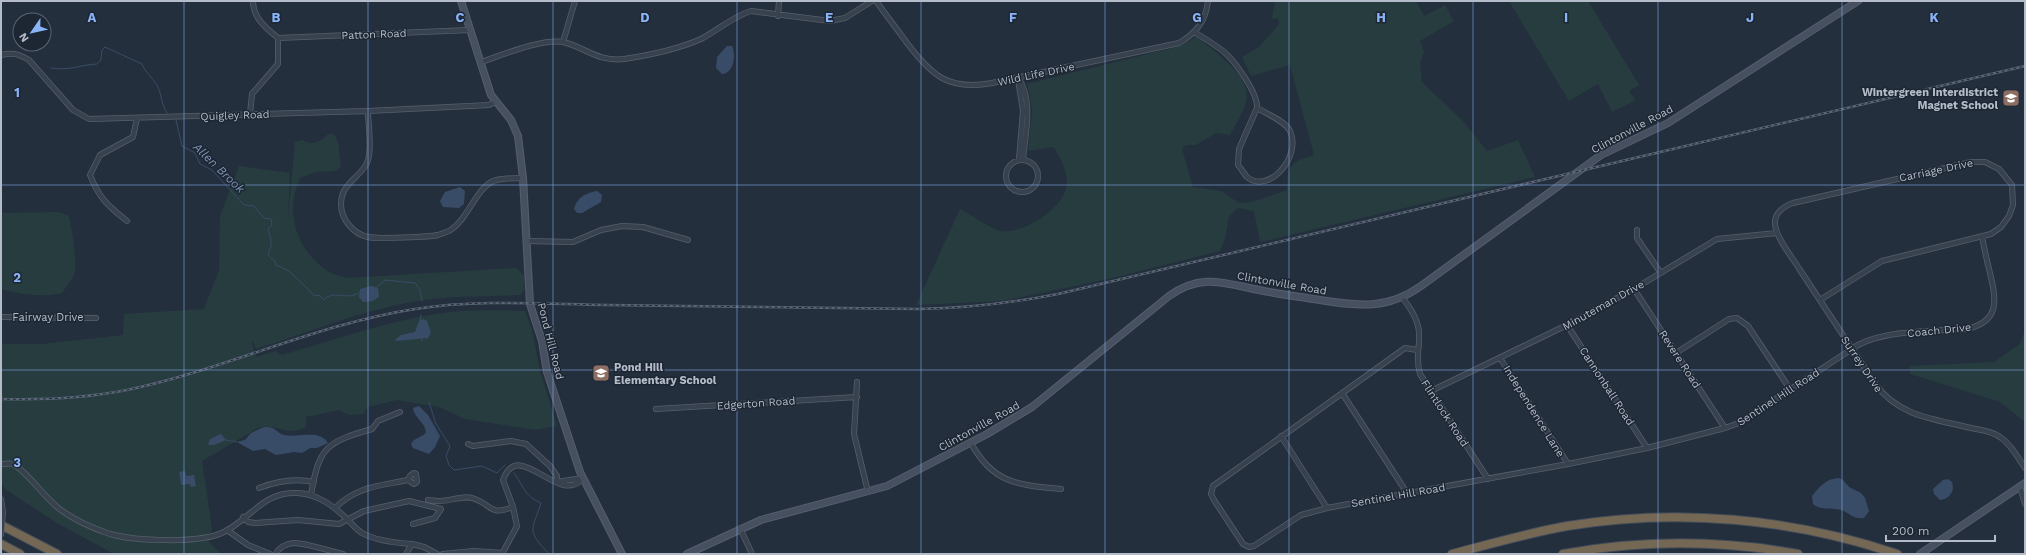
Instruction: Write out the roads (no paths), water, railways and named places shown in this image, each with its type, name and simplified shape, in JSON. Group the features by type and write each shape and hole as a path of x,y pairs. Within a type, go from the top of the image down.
{"highway":[{"path":"1452,554 1566,526 1615,520 1677,517 1741,520 1786,526 1834,536 1898,554"},
{"path":"1,524 57,554"},
{"path":"1,544 20,554"},
{"path":"1563,554 1608,547 1669,544 1734,546 1798,554"}],"street":[{"path":"250,114 252,94 278,64 278,38 264,27 257,16 253,1"},
{"name":"Pond Hill Road","path":"461,1 491,95 495,102 511,120 516,130 520,147 531,310 540,334 545,365 583,478 622,554"},
{"path":"563,42 575,1"},
{"path":"778,16 779,1"},
{"path":"481,62 543,42 563,42 602,58 622,59 675,49 702,38 741,14 752,11 778,16 830,21 846,18 872,1"},
{"name":"Wild Life Drive","path":"876,1 920,60 940,78 956,84 968,86 1179,43 1194,32 1203,21 1208,1"},
{"name":"Clintonville Road","path":"687,554 740,528 774,516 868,492 899,481 971,443 1027,410 1169,296 1190,284 1207,281 1219,281 1274,293 1355,305 1384,304 1402,297 1421,286 1601,155 1668,123 1858,1"},
{"name":"Patton Road","path":"278,38 470,30"},
{"path":"1194,32 1224,51 1237,68 1258,102 1257,108 1239,149 1238,165 1248,178 1259,181 1269,178 1282,171 1291,156 1293,142 1289,130 1257,108"},
{"name":"Quigley Road","path":"1,55 9,53 19,54 29,60 73,110 89,119 368,111 484,105 495,102"},
{"path":"1018,77 1023,84 1028,110 1022,135"},
{"path":"1018,77 1023,111 1021,160"},
{"path":"1023,111 1028,110"},
{"path":"368,111 369,155 366,164 348,183 342,194 341,204 342,214 347,224 357,233 368,237 437,235 456,226 484,189 493,182 523,178"},
{"path":"127,221 106,204 96,192 90,175 100,155 133,137 137,118"},
{"path":"1021,160 1031,162 1035,166 1038,177 1034,187 1026,192 1020,193 1011,189 1007,184 1005,174 1010,164 1021,160"},
{"name":"Carriage Drive","path":"1777,233 1774,223 1775,218 1780,210 1788,205 1979,161 1992,165 2005,174 2012,185 2014,199 2012,211 2005,222 1996,231 1982,236 1882,261 1820,300"},
{"path":"527,241 573,242 601,230 622,226 643,227 688,240"},
{"path":"1637,230 1638,238 1660,272"},
{"name":"Minuteman Drive","path":"1431,391 1568,325 1634,289 1717,239 1777,233"},
{"name":"Surrey Drive","path":"1777,233 1878,389 1893,404 1913,414 1996,434 2010,446 2025,468"},
{"name":"Coach Drive","path":"1852,349 1876,337 1967,329 1978,326 1985,321 1994,310 1996,301 1982,236"},
{"name":"Revere Road","path":"1634,289 1725,428"},
{"name":"Flintlock Road","path":"1402,297 1418,323 1419,334 1417,350 1420,374 1488,480"},
{"name":"Fairway Drive","path":"1,317 96,318"},
{"path":"1676,353 1729,319 1737,318 1748,326 1790,389"},
{"name":"Cannonball Road","path":"1568,325 1647,448"},
{"name":"Sentinel Hill Road","path":"1417,350 1405,348 1213,486 1212,497 1243,544 1252,547 1301,515 1327,508 1488,480 1568,464 1647,448 1725,428 1739,423 1852,349"},
{"name":"Independence Lane","path":"1500,358 1568,464"},
{"path":"857,382 854,434 868,492"},
{"path":"1342,393 1407,493"},
{"name":"Edgerton Road","path":"656,409 857,397"},
{"path":"312,495 314,482 321,459 333,442 372,429 378,421 400,412"},
{"path":"1281,436 1327,508"},
{"path":"468,444 473,446 511,441 526,444 550,466 557,476 557,482"},
{"path":"971,443 984,465 997,474 1020,484 1061,489"},
{"path":"1,464 10,463 19,468 53,504 76,520 94,528 119,536 144,540 206,537 227,530 265,500 278,494 296,493 312,495 335,508 361,533 424,547 437,554"},
{"path":"443,554 474,551 502,553 517,526 513,507 503,480 507,472 514,467 527,467 557,482 583,478"},
{"path":"259,488 288,480 314,482"},
{"path":"335,508 345,498 361,489 408,480"},
{"path":"1920,554 2023,485 2025,504"},
{"path":"428,500 438,502 464,497 475,499 494,510 501,512 513,507"},
{"path":"1,499 3,512 1,536"},
{"path":"243,518 248,522 255,523 298,520 339,524 364,511 409,501 441,509 435,518 413,524"},
{"path":"740,528 752,554"},
{"path":"227,530 248,545 270,554"},
{"path":"276,554 285,545 294,543 343,554"},
{"path":"406,554 412,544"}],"water":[{"path":"727,46 732,46 734,59 729,70 722,74 716,68 717,57"},
{"path":"460,187 465,191 464,204 459,208 443,207 440,201 445,192"},
{"path":"597,191 602,195 601,202 582,213 577,213 574,209 577,201 586,194"},
{"path":"371,286 378,288 379,297 373,301 363,302 359,297 360,289"},
{"path":"423,319 427,321 431,333 428,338 395,341 401,335 415,332 419,321"},
{"path":"419,406 428,415 440,436 435,447 429,454 413,448 411,444 414,440 426,432 424,425 415,415 413,408"},
{"path":"264,427 273,428 284,435 289,436 319,436 328,443 317,448 310,448 302,453 294,452 276,455 265,449 253,451 237,442 245,440 251,433"},
{"path":"221,434 226,440 214,445 208,445 210,439"},
{"path":"185,471 186,476 194,475 196,486 191,487 190,484 181,485 179,472"},
{"path":"1839,478 1849,487 1861,493 1865,498 1869,511 1864,518 1857,518 1841,510 1823,508 1813,504 1812,496 1820,486 1827,481"},
{"path":"1948,479 1953,485 1951,494 1947,498 1940,500 1934,494 1933,489 1943,480"}],"waterway":[{"name":"Allen Brook","path":"51,68 58,69 97,64 101,60 102,50 105,47 142,64 157,85 167,113"},
{"name":"Allen Brook","path":"176,120 182,146 195,153 200,164 212,170 244,205 254,206 264,218 271,219 272,225 268,229 271,245 268,254 275,261 276,265 289,271 314,296 319,295 324,300 332,295 349,296 359,293"},
{"name":"Allen Brook","path":"377,287 385,280 415,283 420,290 422,301"},
{"name":"Allen Brook","path":"420,321 421,315"},
{"name":"Allen Brook","path":"429,402 436,424 450,446 446,456 449,465 454,470 482,466 497,473 505,465"},
{"path":"226,440 237,442"},
{"name":"Allen Brook","path":"514,473 524,490 531,497 541,503 533,530 537,540 549,554"}],"railway":[{"path":"1,399 64,398 127,390 199,371 342,325 378,316 438,306 510,303 920,309 972,306 1041,297 2025,66"}],"place":[{"name":"Wintergreen Interdistrict Magnet School","path":"2011,98"},
{"name":"Pond Hill Elementary School","path":"601,373"}]}
